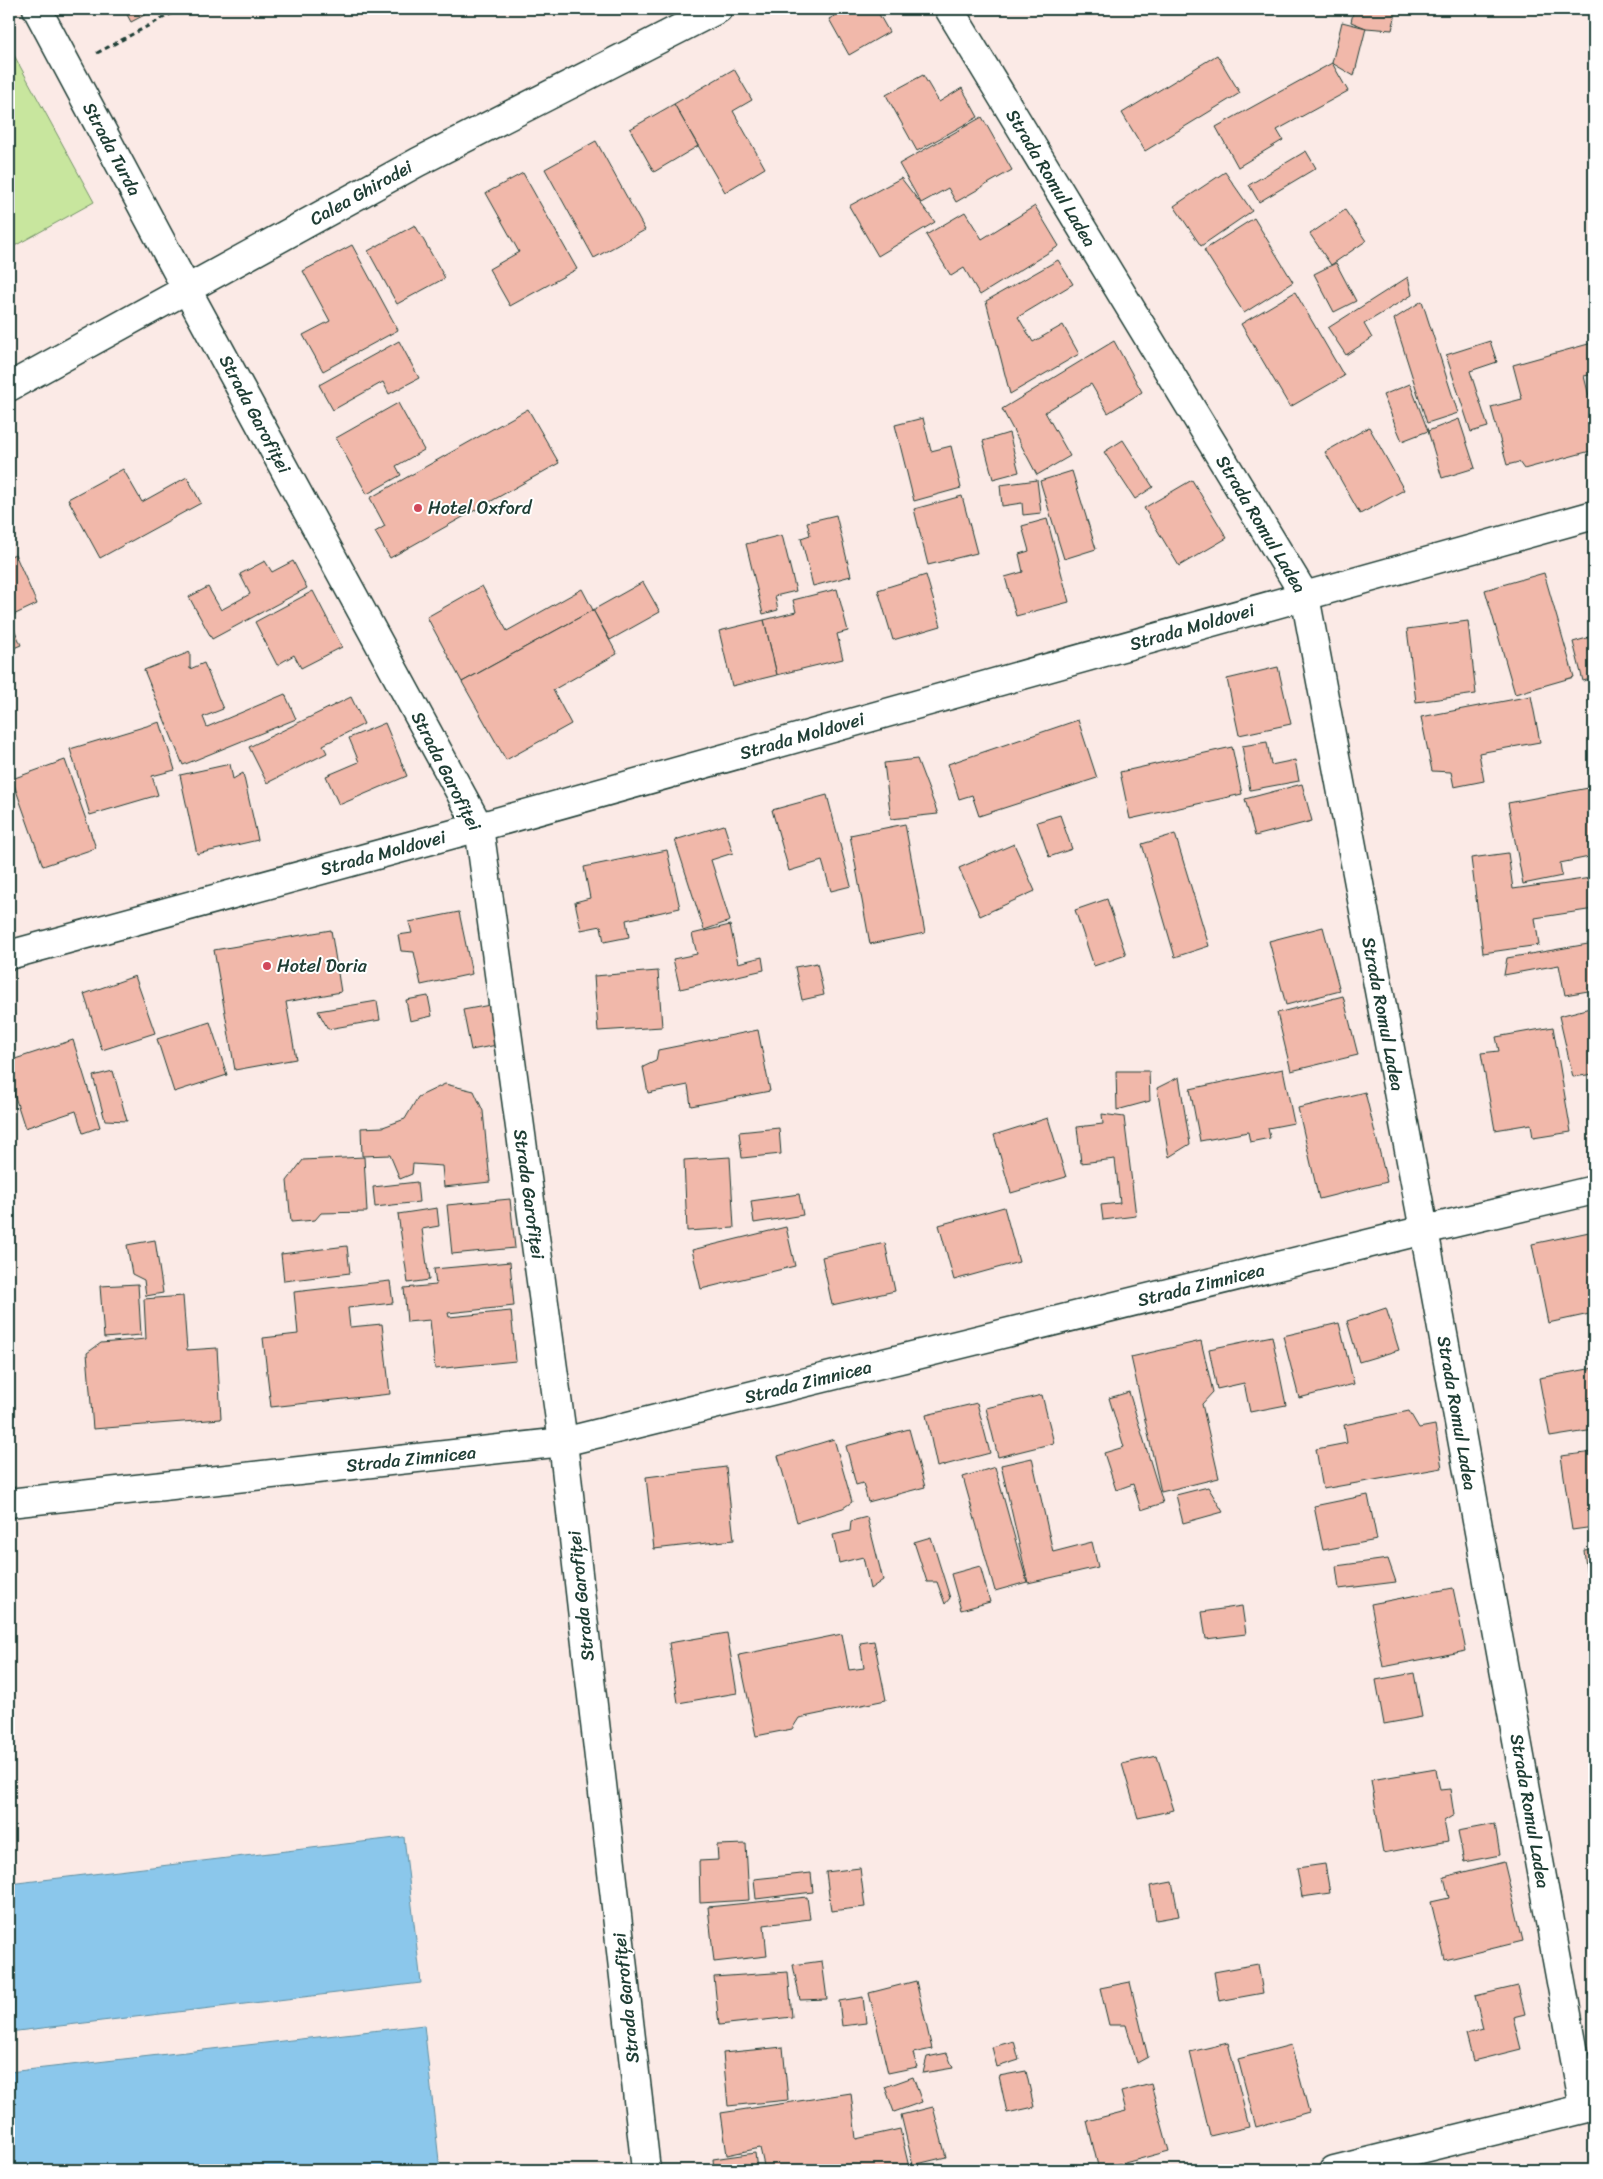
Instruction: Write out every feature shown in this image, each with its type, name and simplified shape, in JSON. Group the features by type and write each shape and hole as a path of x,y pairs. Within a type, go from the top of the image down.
{"street":[{"name":"Strada Turda","path":"37,9 186,288"},
{"name":"Calea Ghirodei","path":"9,387 418,162 718,9"},
{"name":"Strada Romul Ladea","path":"949,9 1305,596 1589,2107"},
{"name":"Strada Garofiței","path":"186,288 479,827 564,1442 646,2170"},
{"name":"Strada Moldovei","path":"9,955 479,827 1594,515"},
{"name":"Strada Zimnicea","path":"9,1503 564,1442 1424,1230 1594,1190"},
{"path":"1334,2170 1589,2107"}],"path":[{"path":"69,68 180,9"}],"green space":[{"path":"9,46 94,202 9,249"}],"water":[{"path":"404,1837 421,1983 9,2032 9,1884"},
{"path":"424,2025 440,2170 9,2170 9,2072"}],"building":[{"path":"124,9 156,9 131,22"},
{"path":"847,9 876,9 889,32 849,55 829,19"},
{"path":"1354,9 1397,9 1392,30 1366,28 1351,22"},
{"path":"1342,22 1366,28 1354,76 1332,63"},
{"path":"1217,55 1240,93 1145,151 1122,113"},
{"path":"1332,63 1348,91 1277,130 1283,140 1238,167 1216,127"},
{"path":"734,69 752,100 733,111 765,168 725,192 674,104"},
{"path":"923,75 939,102 962,88 978,117 917,151 886,95"},
{"path":"674,104 698,146 654,172 630,129"},
{"path":"982,117 1012,170 956,202 948,188 921,203 899,164"},
{"path":"596,141 645,230 594,258 545,169"},
{"path":"1306,151 1316,168 1259,202 1249,185"},
{"path":"1225,172 1252,211 1201,246 1174,206"},
{"path":"523,173 577,269 510,306 489,269 519,252 486,193"},
{"path":"901,178 935,222 878,256 849,206"},
{"path":"1035,206 1059,246 980,295 964,268 951,276 926,235 965,212 982,239"},
{"path":"1345,210 1366,241 1331,265 1310,234"},
{"path":"1254,218 1293,282 1244,313 1204,250"},
{"path":"415,225 445,278 397,304 368,251"},
{"path":"352,245 398,330 323,371 303,335 330,321 303,271"},
{"path":"1058,260 1073,284 1018,317 1033,342 1063,325 1079,354 1010,394 986,301"},
{"path":"1336,263 1356,301 1334,312 1314,274"},
{"path":"1408,277 1412,295 1364,324 1372,338 1346,355 1328,328"},
{"path":"1295,292 1344,376 1290,407 1241,324"},
{"path":"1422,301 1458,413 1427,423 1394,319"},
{"path":"399,341 419,378 389,394 383,382 333,410 319,385"},
{"path":"1114,341 1142,392 1108,413 1091,384 1045,412 1070,456 1037,475 1002,409"},
{"path":"1490,341 1497,362 1470,371 1488,427 1471,432 1446,355"},
{"path":"1592,343 1594,374 1584,376 1590,400 1594,399 1594,450 1524,469 1519,462 1507,465 1491,407 1522,399 1513,365"},
{"path":"1410,384 1428,431 1402,441 1383,395"},
{"path":"398,403 424,450 396,466 401,475 367,494 336,438"},
{"path":"528,409 559,463 390,558 375,532 385,526 370,498"},
{"path":"923,418 931,451 951,446 961,488 914,501 895,425"},
{"path":"1459,419 1475,468 1442,478 1428,431"},
{"path":"1369,427 1404,490 1360,514 1325,452"},
{"path":"1009,433 1019,472 993,479 983,441"},
{"path":"1123,440 1153,487 1135,499 1104,452"},
{"path":"123,469 142,502 187,477 201,503 100,558 68,499"},
{"path":"1072,471 1096,549 1064,559 1040,481"},
{"path":"1037,480 1041,513 1023,515 1022,503 1002,506 1000,485"},
{"path":"1192,480 1227,538 1179,566 1144,508"},
{"path":"962,496 977,553 928,565 914,509"},
{"path":"836,515 851,576 813,586 801,538 810,535 807,522"},
{"path":"1047,519 1069,602 1016,616 1005,577 1023,572 1019,554 1029,551 1022,526"},
{"path":"782,535 796,591 775,596 778,610 763,614 746,544"},
{"path":"15,554 37,604 9,617 9,557"},
{"path":"265,561 272,572 293,561 307,588 212,639 189,597 208,587 221,610 250,594 240,574"},
{"path":"1544,573 1574,677 1515,694 1485,590"},
{"path":"926,575 941,626 893,640 878,590"},
{"path":"643,582 660,612 610,640 593,610"},
{"path":"482,586 507,631 582,589 593,610 462,682 427,617"},
{"path":"837,589 848,631 837,634 843,659 777,675 764,620 796,612 793,600"},
{"path":"313,591 342,647 301,668 294,655 277,665 255,622"},
{"path":"593,610 617,654 553,690 571,724 506,760 462,682"},
{"path":"9,617 21,645 9,650"},
{"path":"764,620 777,675 732,686 719,631"},
{"path":"1468,621 1476,694 1416,702 1407,629"},
{"path":"1594,636 1594,678 1583,681 1573,642"},
{"path":"190,652 190,669 204,663 223,709 203,717 207,727 285,694 296,719 183,765 144,670"},
{"path":"1278,667 1291,724 1239,735 1227,679"},
{"path":"1531,696 1540,742 1479,753 1484,781 1454,787 1451,772 1432,771 1421,717"},
{"path":"351,697 364,724 323,745 327,753 267,783 249,747"},
{"path":"1078,720 1097,778 979,816 972,795 959,799 948,764"},
{"path":"160,722 175,770 152,776 158,795 90,815 70,749"},
{"path":"385,723 407,776 339,805 326,776 359,762 349,738"},
{"path":"1267,742 1271,765 1295,760 1299,781 1250,790 1242,746"},
{"path":"1232,747 1242,794 1130,819 1120,772"},
{"path":"917,759 938,814 891,819 884,763"},
{"path":"65,760 96,848 43,866 12,779"},
{"path":"230,764 233,779 243,773 258,840 197,854 180,775"},
{"path":"1302,784 1312,821 1255,836 1245,799"},
{"path":"1594,787 1594,856 1560,863 1562,876 1523,884 1508,803"},
{"path":"827,795 851,886 831,891 822,861 789,871 772,810"},
{"path":"1060,815 1072,849 1049,857 1037,822"},
{"path":"905,824 925,933 870,944 850,835"},
{"path":"724,825 733,853 711,860 730,921 704,930 675,840"},
{"path":"1175,834 1209,946 1175,957 1142,844"},
{"path":"1014,844 1035,891 980,916 959,868"},
{"path":"667,850 680,908 626,920 629,937 604,942 601,926 581,930 575,902 590,898 584,867"},
{"path":"1508,853 1513,889 1591,878 1594,909 1535,918 1539,945 1483,953 1471,858"},
{"path":"1107,899 1126,955 1094,966 1075,910"},
{"path":"459,912 472,974 421,985 414,952 401,951 398,935 412,933 409,922"},
{"path":"730,925 738,963 762,957 764,970 680,989 673,959 697,954 692,934"},
{"path":"1323,927 1340,991 1286,1005 1269,941"},
{"path":"331,930 341,992 286,1002 296,1059 235,1070 214,950"},
{"path":"1594,943 1594,990 1565,995 1559,965 1504,975 1507,958"},
{"path":"817,963 824,995 802,1000 795,967"},
{"path":"658,971 662,1027 598,1031 594,976"},
{"path":"135,976 155,1033 102,1050 84,994"},
{"path":"428,996 432,1016 410,1021 406,1000"},
{"path":"1343,996 1358,1055 1291,1071 1277,1013"},
{"path":"377,1001 380,1020 328,1029 318,1011"},
{"path":"490,1005 497,1045 471,1050 463,1010"},
{"path":"1594,1007 1594,1074 1573,1077 1559,1016"},
{"path":"210,1022 227,1075 174,1092 157,1039"},
{"path":"1553,1027 1571,1132 1533,1138 1531,1124 1495,1130 1481,1053 1499,1051 1496,1037"},
{"path":"758,1030 770,1091 691,1106 688,1085 648,1093 643,1067 656,1061 658,1050"},
{"path":"73,1040 100,1127 83,1133 76,1111 25,1128 9,1078 9,1061"},
{"path":"1283,1069 1294,1123 1268,1128 1270,1138 1250,1142 1248,1132 1200,1141 1190,1089"},
{"path":"113,1071 127,1121 105,1120 93,1076"},
{"path":"1116,1071 1149,1071 1150,1101 1117,1110"},
{"path":"1179,1077 1190,1144 1169,1157 1157,1088"},
{"path":"445,1084 474,1091 483,1111 490,1182 444,1187 442,1166 413,1164 412,1174 400,1179 390,1155 362,1156 361,1128 383,1127 405,1119 418,1097"},
{"path":"1365,1092 1387,1182 1319,1199 1298,1108"},
{"path":"1102,1114 1124,1117 1136,1216 1103,1220 1101,1205 1120,1203 1115,1159 1081,1163 1077,1127 1103,1124"},
{"path":"1048,1118 1066,1177 1011,1193 994,1135"},
{"path":"779,1128 781,1154 742,1158 739,1132"},
{"path":"364,1157 367,1212 321,1213 315,1220 291,1222 287,1181 303,1160"},
{"path":"730,1157 734,1228 687,1231 684,1160"},
{"path":"417,1182 419,1202 375,1207 373,1187"},
{"path":"799,1194 803,1215 754,1223 751,1201"},
{"path":"510,1199 515,1248 452,1254 447,1205"},
{"path":"1004,1207 1019,1262 954,1280 939,1225"},
{"path":"437,1208 439,1226 422,1229 429,1280 408,1283 398,1214"},
{"path":"786,1227 795,1266 701,1289 692,1250"},
{"path":"1594,1231 1594,1313 1548,1323 1532,1244"},
{"path":"155,1240 163,1293 146,1296 144,1280 132,1274 127,1245"},
{"path":"885,1243 895,1291 832,1305 822,1257"},
{"path":"347,1246 350,1273 284,1281 281,1254"},
{"path":"510,1262 514,1306 448,1313 449,1317 511,1311 516,1361 435,1369 430,1320 407,1322 404,1288 436,1285 434,1269"},
{"path":"390,1281 393,1303 348,1308 350,1327 382,1324 390,1394 271,1407 263,1338 298,1334 294,1292"},
{"path":"138,1284 141,1335 104,1338 100,1286"},
{"path":"183,1296 187,1350 217,1348 221,1419 93,1429 87,1353 101,1343 146,1339 144,1299"},
{"path":"1386,1308 1399,1350 1359,1362 1347,1321"},
{"path":"1339,1323 1354,1384 1299,1398 1283,1336"},
{"path":"1272,1336 1286,1405 1250,1412 1244,1383 1217,1389 1209,1349"},
{"path":"1201,1341 1213,1392 1202,1404 1219,1478 1161,1492 1131,1357"},
{"path":"1594,1368 1594,1430 1550,1437 1539,1378"},
{"path":"1129,1392 1163,1503 1141,1510 1133,1484 1116,1490 1104,1453 1124,1447 1109,1398"},
{"path":"1042,1395 1054,1443 998,1457 986,1408"},
{"path":"977,1403 990,1453 937,1467 926,1415"},
{"path":"1409,1411 1419,1428 1435,1425 1442,1468 1323,1489 1316,1449 1347,1443 1344,1425"},
{"path":"909,1429 925,1487 868,1502 863,1483 856,1485 846,1446"},
{"path":"834,1439 852,1502 843,1508 797,1522 778,1456"},
{"path":"1594,1452 1594,1527 1572,1530 1561,1456"},
{"path":"1032,1458 1053,1552 1092,1542 1098,1567 1028,1583 1001,1465"},
{"path":"726,1467 734,1540 654,1549 646,1477"},
{"path":"995,1467 1027,1582 995,1591 963,1477"},
{"path":"1208,1487 1223,1512 1183,1523 1176,1495"},
{"path":"1368,1495 1377,1540 1323,1550 1314,1506"},
{"path":"867,1517 883,1580 870,1589 863,1557 839,1563 833,1535 850,1531 851,1521"},
{"path":"931,1537 950,1598 945,1604 937,1582 927,1582 914,1542"},
{"path":"1594,1549 1594,1628 1593,1629 1584,1550"},
{"path":"1388,1559 1396,1582 1339,1589 1336,1566"},
{"path":"980,1566 990,1602 961,1610 951,1574"},
{"path":"1453,1588 1466,1651 1383,1667 1371,1604"},
{"path":"1242,1606 1246,1634 1206,1639 1202,1612"},
{"path":"727,1633 737,1693 678,1703 669,1643"},
{"path":"842,1634 849,1670 864,1668 860,1643 874,1641 886,1700 799,1718 792,1729 756,1736 739,1655"},
{"path":"1414,1673 1422,1717 1384,1724 1376,1680"},
{"path":"1157,1756 1174,1810 1138,1818 1122,1764"},
{"path":"1436,1769 1440,1790 1450,1789 1454,1815 1444,1821 1448,1841 1383,1853 1371,1780"},
{"path":"1495,1824 1500,1855 1464,1862 1458,1831"},
{"path":"746,1844 749,1900 700,1903 699,1861 718,1860 717,1845"},
{"path":"1504,1862 1523,1941 1445,1960 1431,1902 1449,1898 1444,1877"},
{"path":"1325,1864 1330,1893 1302,1897 1297,1868"},
{"path":"860,1868 865,1907 831,1911 826,1872"},
{"path":"811,1873 813,1892 756,1899 754,1879"},
{"path":"1172,1882 1179,1916 1156,1920 1150,1886"},
{"path":"807,1897 810,1919 764,1925 767,1956 714,1962 708,1907"},
{"path":"822,1961 827,1999 800,2000 793,1965"},
{"path":"1258,1964 1263,1993 1219,2001 1214,1972"},
{"path":"788,1972 792,2017 719,2025 714,1977"},
{"path":"916,1981 932,2049 913,2053 917,2067 888,2073 869,1993"},
{"path":"1130,1982 1148,2057 1137,2063 1126,2025 1109,2025 1100,1988"},
{"path":"1518,1986 1525,2014 1513,2017 1521,2049 1473,2061 1466,2034 1483,2029 1475,1996"},
{"path":"863,1997 866,2023 842,2026 839,2001"},
{"path":"1014,2041 1019,2060 997,2067 992,2047"},
{"path":"1228,2043 1249,2127 1210,2136 1190,2052"},
{"path":"1291,2045 1309,2112 1256,2127 1238,2059"},
{"path":"783,2047 788,2100 728,2106 723,2053"},
{"path":"947,2053 953,2068 923,2073 927,2057"},
{"path":"1026,2071 1034,2107 1007,2113 999,2076"},
{"path":"913,2077 922,2102 894,2112 885,2087"},
{"path":"1151,2084 1169,2151 1099,2170 1087,2121 1126,2111 1121,2092"},
{"path":"851,2093 856,2139 900,2129 908,2163 906,2170 834,2170 833,2168 823,2170 765,2170 760,2148 727,2155 721,2113"},
{"path":"933,2107 946,2157 913,2165 901,2115"},
{"path":"755,2153 757,2170 714,2170 713,2159"}],"place":[{"name":"Hotel Oxford","path":"418,508"},
{"name":"Hotel Doria","path":"267,966"}]}
